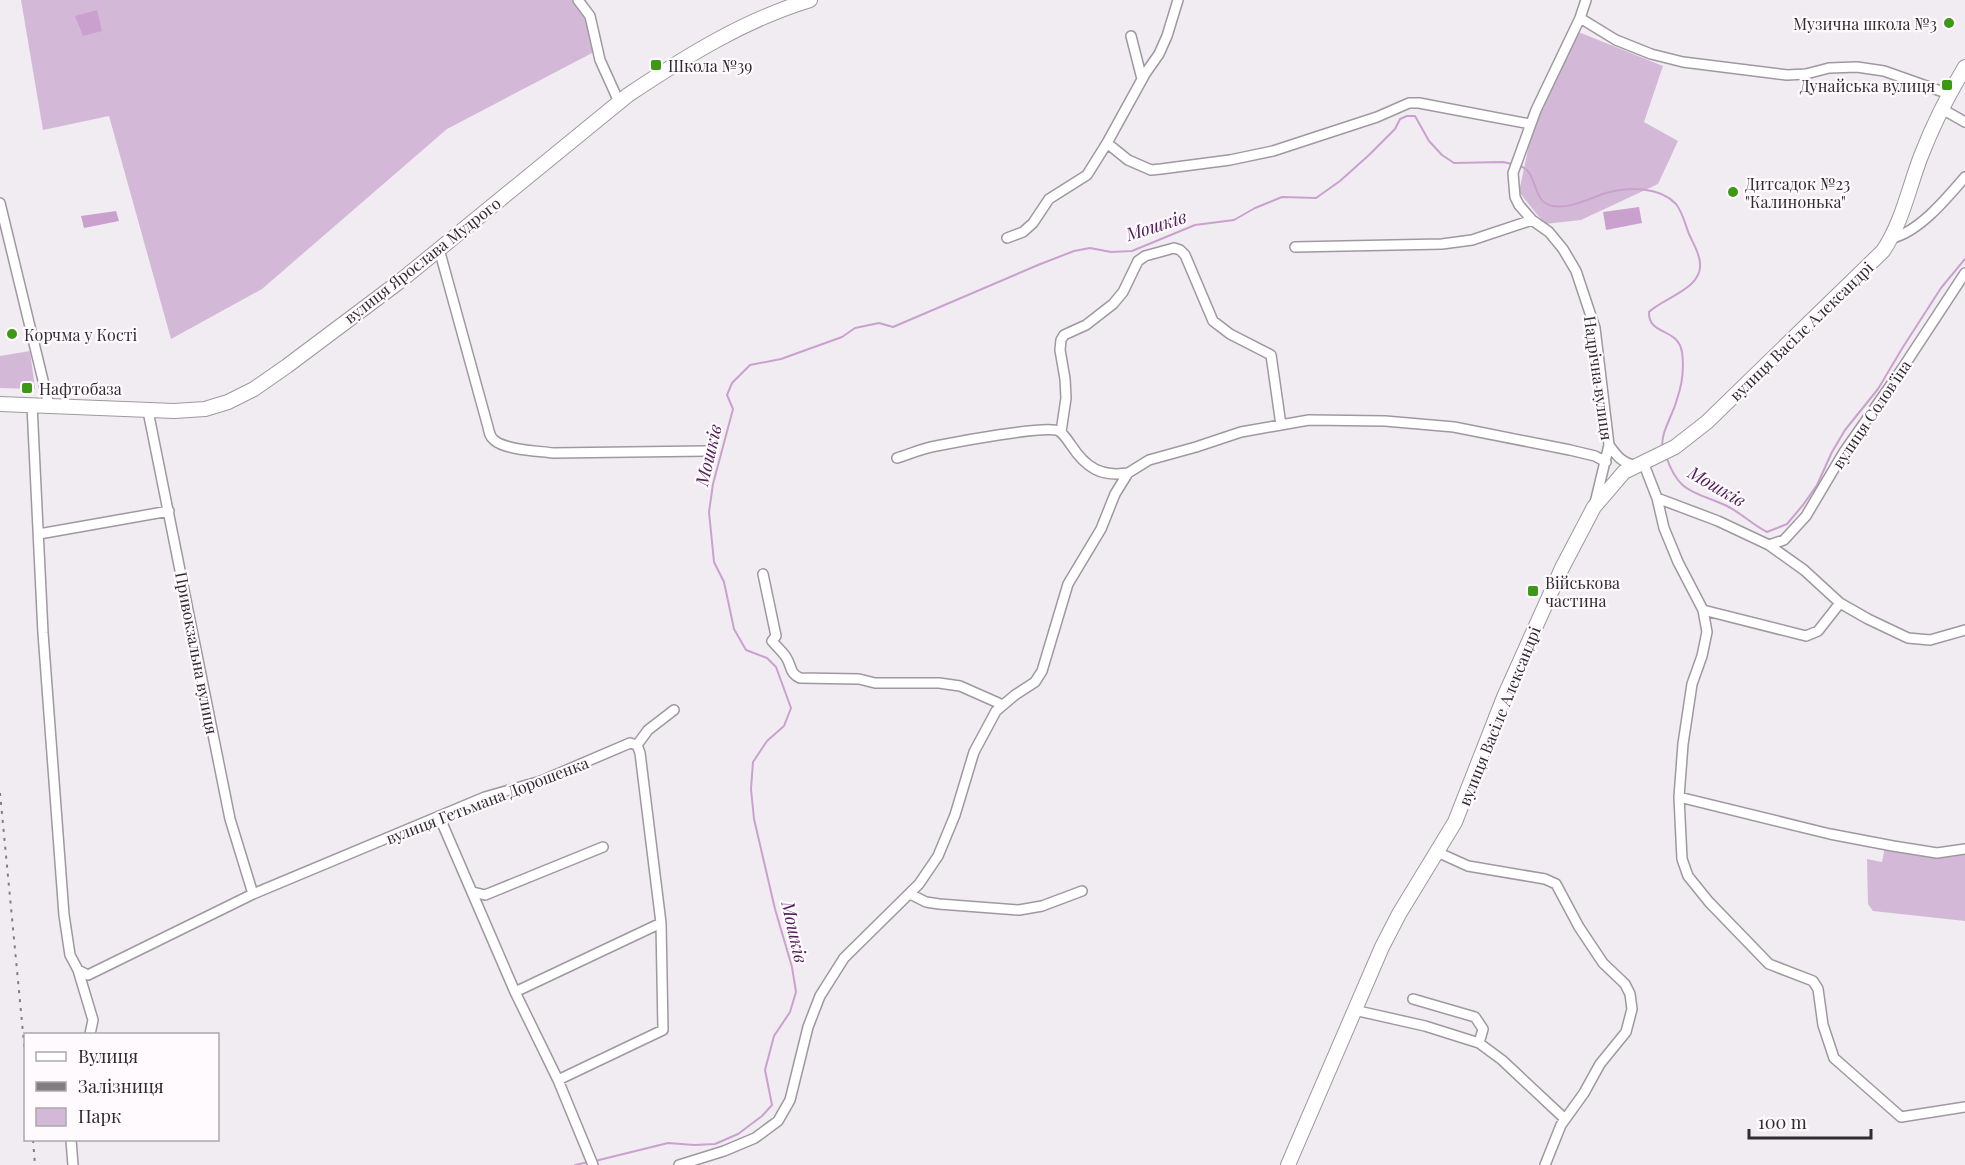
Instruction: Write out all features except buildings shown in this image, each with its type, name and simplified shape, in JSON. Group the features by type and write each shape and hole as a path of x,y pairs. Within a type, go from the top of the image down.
{"main road":[{"name":"вулиця Ярослава Мудрого","path":"0,404 148,411 205,409 228,402 254,389 389,289 619,102 661,73 745,25 810,0"},
{"name":"вулиця Васіле Александрі","path":"1288,1165 1354,1011 1399,914 1455,822 1504,697 1543,609 1594,507 1614,481 1639,463 1675,447 1707,422 1876,259 1892,238 1922,153 1949,94 1965,67"}],"street":[{"path":"578,0 590,16 600,60 619,102"},
{"path":"1007,238 1023,232 1033,223 1049,199 1087,175 1142,79 1159,54 1178,0"},
{"name":"Надрічна вулиця","path":"1586,0 1580,18 1530,124 1513,173 1515,196 1519,205 1532,220 1549,232 1563,249 1576,271 1587,298 1595,328 1609,445 1594,507"},
{"path":"1580,18 1616,40 1651,54 1683,62 1787,75 1806,74 1829,68 1857,67 1884,71 1949,94"},
{"path":"1131,36 1142,79"},
{"path":"1107,143 1128,160 1151,170 1273,152 1377,117 1409,103 1530,124"},
{"path":"1942,110 1965,122"},
{"path":"1892,238 1904,235 1915,227 1965,177"},
{"path":"0,203 50,405"},
{"path":"1295,247 1442,244 1473,240 1532,220"},
{"path":"1281,425 1271,355 1230,334 1213,321 1185,255 1180,250 1174,248 1145,256 1138,261 1123,292 1113,304 1086,325 1064,335 1061,340 1060,350 1066,398 1061,432 1085,463 1098,472 1113,475 1128,473 1149,460 1241,432 1281,425 1309,420 1385,421 1454,427 1570,450 1595,456 1606,462"},
{"path":"439,249 490,435 495,441 533,451 553,453 707,450"},
{"name":"вулиця Солов'їна","path":"1769,545 1784,540 1806,516 1844,452 1965,273"},
{"path":"32,405 44,633 64,915 70,955 78,970 93,1020 90,1033"},
{"name":"Привокзальна вулиця","path":"148,411 230,819 253,894"},
{"path":"897,458 936,446 1003,434 1041,430 1061,432"},
{"path":"1609,445 1617,457 1625,463 1639,463 1657,498 1664,528 1678,562 1703,610 1707,632 1702,656 1692,684 1683,744 1679,797 1682,859 1688,876 1709,902 1769,964 1813,981 1818,989 1823,1025 1834,1058 1901,1117 1965,1107"},
{"path":"679,1165 724,1151 754,1138 778,1121 790,1100 808,1027 820,996 844,958 920,884 938,856 955,815 974,752 996,711 1035,682 1042,671 1068,584 1101,529 1115,494 1128,473"},
{"path":"1657,498 1718,520 1769,545 1804,570 1840,603 1868,620 1908,638 1930,640 1965,630"},
{"path":"39,534 169,511"},
{"path":"763,574 776,636 772,640 787,658 795,676 875,683 939,683 960,686 1003,705"},
{"path":"1703,610 1806,636 1818,631 1840,603"},
{"path":"558,1080 663,1030 660,923 640,753 637,745 648,730 674,710"},
{"name":"вулиця Гетьмана Дорошенка","path":"78,970 88,975 253,894 484,797 541,782 630,743 637,745"},
{"path":"1679,797 1830,834 1893,846 1937,853 1965,849"},
{"path":"439,816 515,992 558,1080 593,1165"},
{"path":"473,892 485,895 603,847"},
{"path":"1437,852 1467,866 1545,879 1556,884 1579,927 1603,963 1625,984 1630,994 1632,1009 1626,1032 1600,1064 1584,1093 1561,1125 1545,1165"},
{"path":"910,894 926,902 939,904 1019,910 1042,906 1082,891"},
{"path":"515,992 660,923"},
{"path":"1413,999 1475,1017 1483,1029 1479,1043"},
{"path":"1354,1011 1425,1026 1479,1043 1502,1060 1566,1119"},
{"path":"71,1141 73,1165"}],"green space":[{"path":"21,0 573,0 587,22 594,52 447,129 262,289 171,339 109,116 43,130"},
{"path":"1576,31 1663,66 1644,122 1678,141 1658,184 1581,220 1545,224 1519,192 1533,126"},
{"path":"30,351 35,389 0,388 0,356"},
{"path":"1885,847 1965,852 1965,921 1873,911 1868,904 1867,859 1882,862"}],"shaded area":[{"path":"97,10 102,31 83,36 75,16"},
{"path":"1639,207 1642,223 1606,230 1603,212"},
{"path":"116,211 119,221 84,228 81,216"}],"waterway":[{"name":"Мошків","path":"595,1161 668,1143 715,1144 738,1134 762,1116 772,1105 765,1070 774,1036 790,1012 796,992 792,967 775,909 754,819 751,789 753,762 767,741 784,726 791,708 776,667 767,658 746,650 734,629 724,582 714,562 709,512 713,484 733,409 727,395 732,383 750,365 781,359 842,337 855,328 879,323 893,327 1074,251 1090,248 1111,252 1132,251 1195,225 1234,220 1282,197 1316,198 1340,181 1369,155 1395,129 1400,119 1407,116 1415,116 1429,141 1442,155 1454,163 1503,162 1512,164"},
{"name":"Мошків","path":"1520,166 1530,174 1541,199 1553,206 1573,205 1606,193 1633,189 1661,194 1676,204 1680,211 1699,256 1700,264 1695,280 1649,312 1653,325 1675,339 1682,352 1683,370 1680,388 1663,437 1663,448"},
{"name":"Мошків","path":"1666,456 1677,478 1689,490 1727,506 1767,532 1787,524 1817,485 1845,430 1878,389 1941,288 1965,259"},
{"name":"Мошків","path":"575,1165 589,1162"}],"railway":[{"path":"0,793 24,1043"},
{"path":"33,1141 35,1165"}],"place":[{"name":"Музична школа №3","path":"1949,23"},
{"name":"Школа №39","path":"656,65"},
{"name":"Дунайська вулиця","path":"1947,85"},
{"name":"Дитсадок №23 \"Калинонька\"","path":"1733,192"},
{"name":"Корчма у Кості","path":"12,334"},
{"name":"Нафтобаза","path":"27,388"},
{"name":"Військова частина","path":"1533,591"}]}
